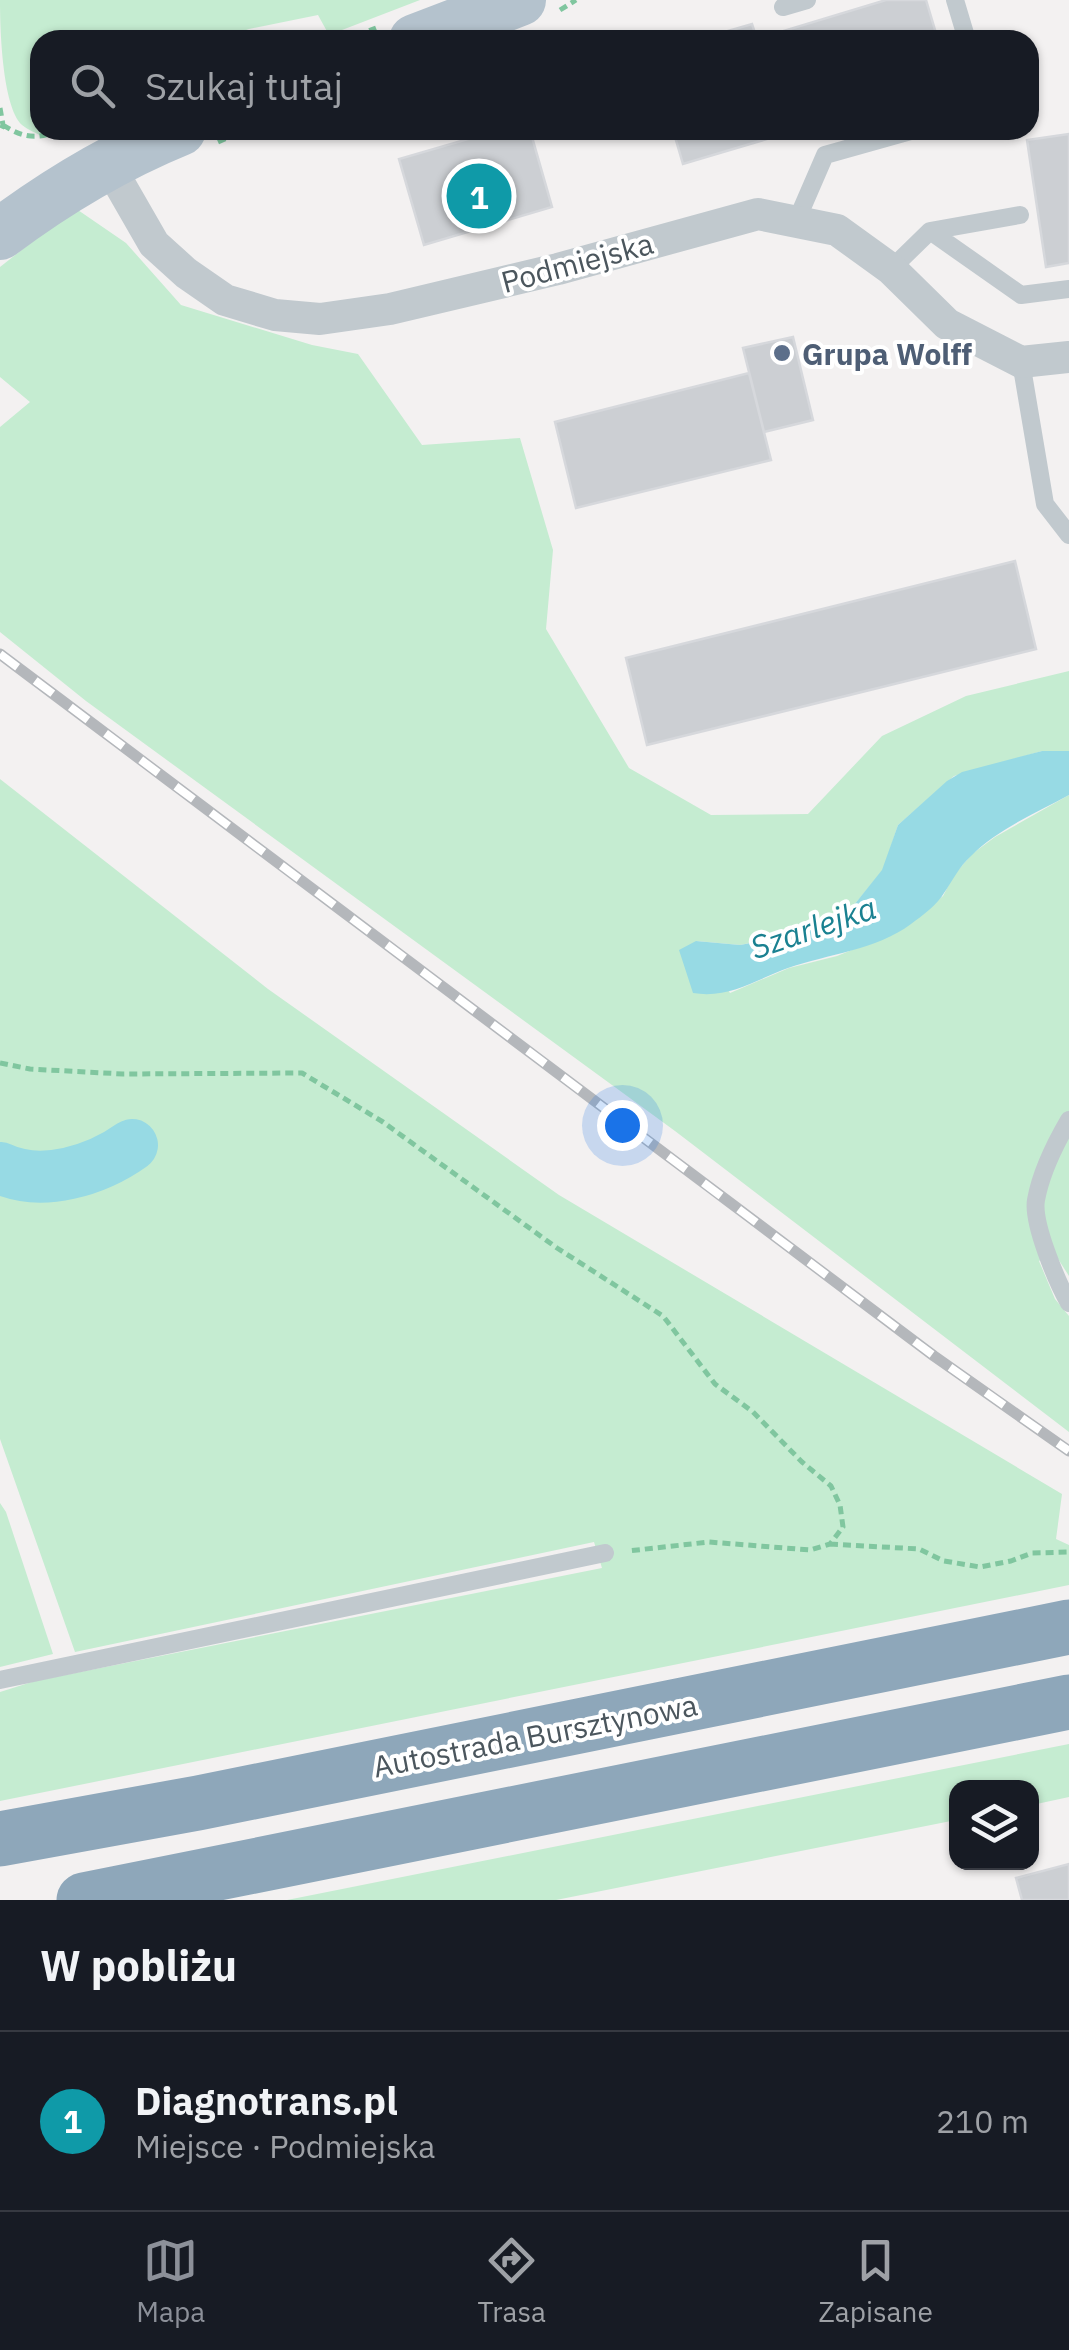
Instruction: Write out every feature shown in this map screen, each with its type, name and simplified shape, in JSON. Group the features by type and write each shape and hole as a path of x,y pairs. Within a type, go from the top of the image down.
{"highway":[{"name":"Autostrada Bursztynowa","path":"0,1839 217,1800 1069,1627"},
{"path":"84,1900 1069,1702"}],"main road":[{"path":"440,30 520,0"},
{"path":"0,234 46,199 159,140"}],"street":[{"name":"Podmiejska","path":"108,164 154,244 186,273 225,300 275,314 320,319 390,309 758,214 837,230 890,269 946,324 1021,362"},
{"path":"1021,362 1069,356"}],"lane":[{"path":"783,7 807,0"},
{"path":"955,0 965,30"},
{"path":"796,222 825,156 880,140"},
{"path":"890,269 930,231 1020,216"},
{"path":"930,231 1021,296 1069,289"},
{"path":"1021,362 1045,504 1069,536"},
{"path":"1069,1120 1055,1144 1035,1203 1048,1258 1069,1304"},
{"path":"0,1680 605,1553"}],"path":[{"path":"0,108 2,128 30,137"},
{"path":"0,1063 30,1069 124,1074 302,1073 383,1122 557,1248 663,1316 715,1384 753,1412 830,1486 840,1506 843,1526 830,1544"},
{"path":"605,1553 709,1542 810,1550 830,1544 919,1549 944,1561 980,1567 1032,1553 1069,1552"}],"green space":[{"path":"0,0 420,0 342,30 326,30 318,15 246,30 30,30 30,130 15,115 10,101"},
{"path":"75,208 126,243 181,305 312,345 358,354 422,445 520,438 553,550 546,629 629,768 711,815 808,814 882,736 966,696 1069,671 1069,751 1042,751 954,776 898,825 883,870 854,905 839,914 776,938 740,945 696,941 730,993 789,968 837,956 901,930 943,896 972,854 1069,795 1069,1276 1053,1251 1039,1261 1055,1299 1069,1316 1069,1432 675,1131 86,701 0,632 0,427 30,402 0,377 0,267"},
{"path":"0,779 268,989 559,1195 1062,1494 1056,1539 1069,1545 1069,1585 0,1801 0,1692 35,1681 602,1568 594,1542 75,1652 0,1439"},
{"path":"0,1503 53,1654 0,1667"},
{"path":"1069,1744 1069,1797 1039,1803 1039,1780 949,1780 949,1821 556,1900 287,1900"}],"water":[{"path":"1042,751 1069,751 1069,795 982,846 937,902 911,924 867,946 788,968 730,991 693,993 679,950 696,941 740,945 767,940 839,914 854,905 882,870 898,825 947,781 962,772"}],"building":[{"path":"886,0 926,0 935,30 787,30"},
{"path":"752,24 754,30 731,30"},
{"path":"1069,134 1069,263 1046,267 1027,140"},
{"path":"465,140 533,140 552,207 424,245 399,159"},
{"path":"676,140 763,140 683,164"},
{"path":"793,337 813,420 764,432 743,348"},
{"path":"749,373 771,460 576,508 555,422"},
{"path":"1015,561 1036,649 647,745 626,658"},
{"path":"1069,1864 1069,1900 1022,1900 1016,1878"}],"waterway":[{"name":"Szarlejka","path":"0,1168 33,1176 69,1173 103,1162 132,1145"}],"railway":[{"path":"0,654 934,1356 1069,1451"}],"place":[{"name":"Diagnotrans.pl","path":"479,196"},
{"name":"Grupa Wolff","path":"782,353"}]}
